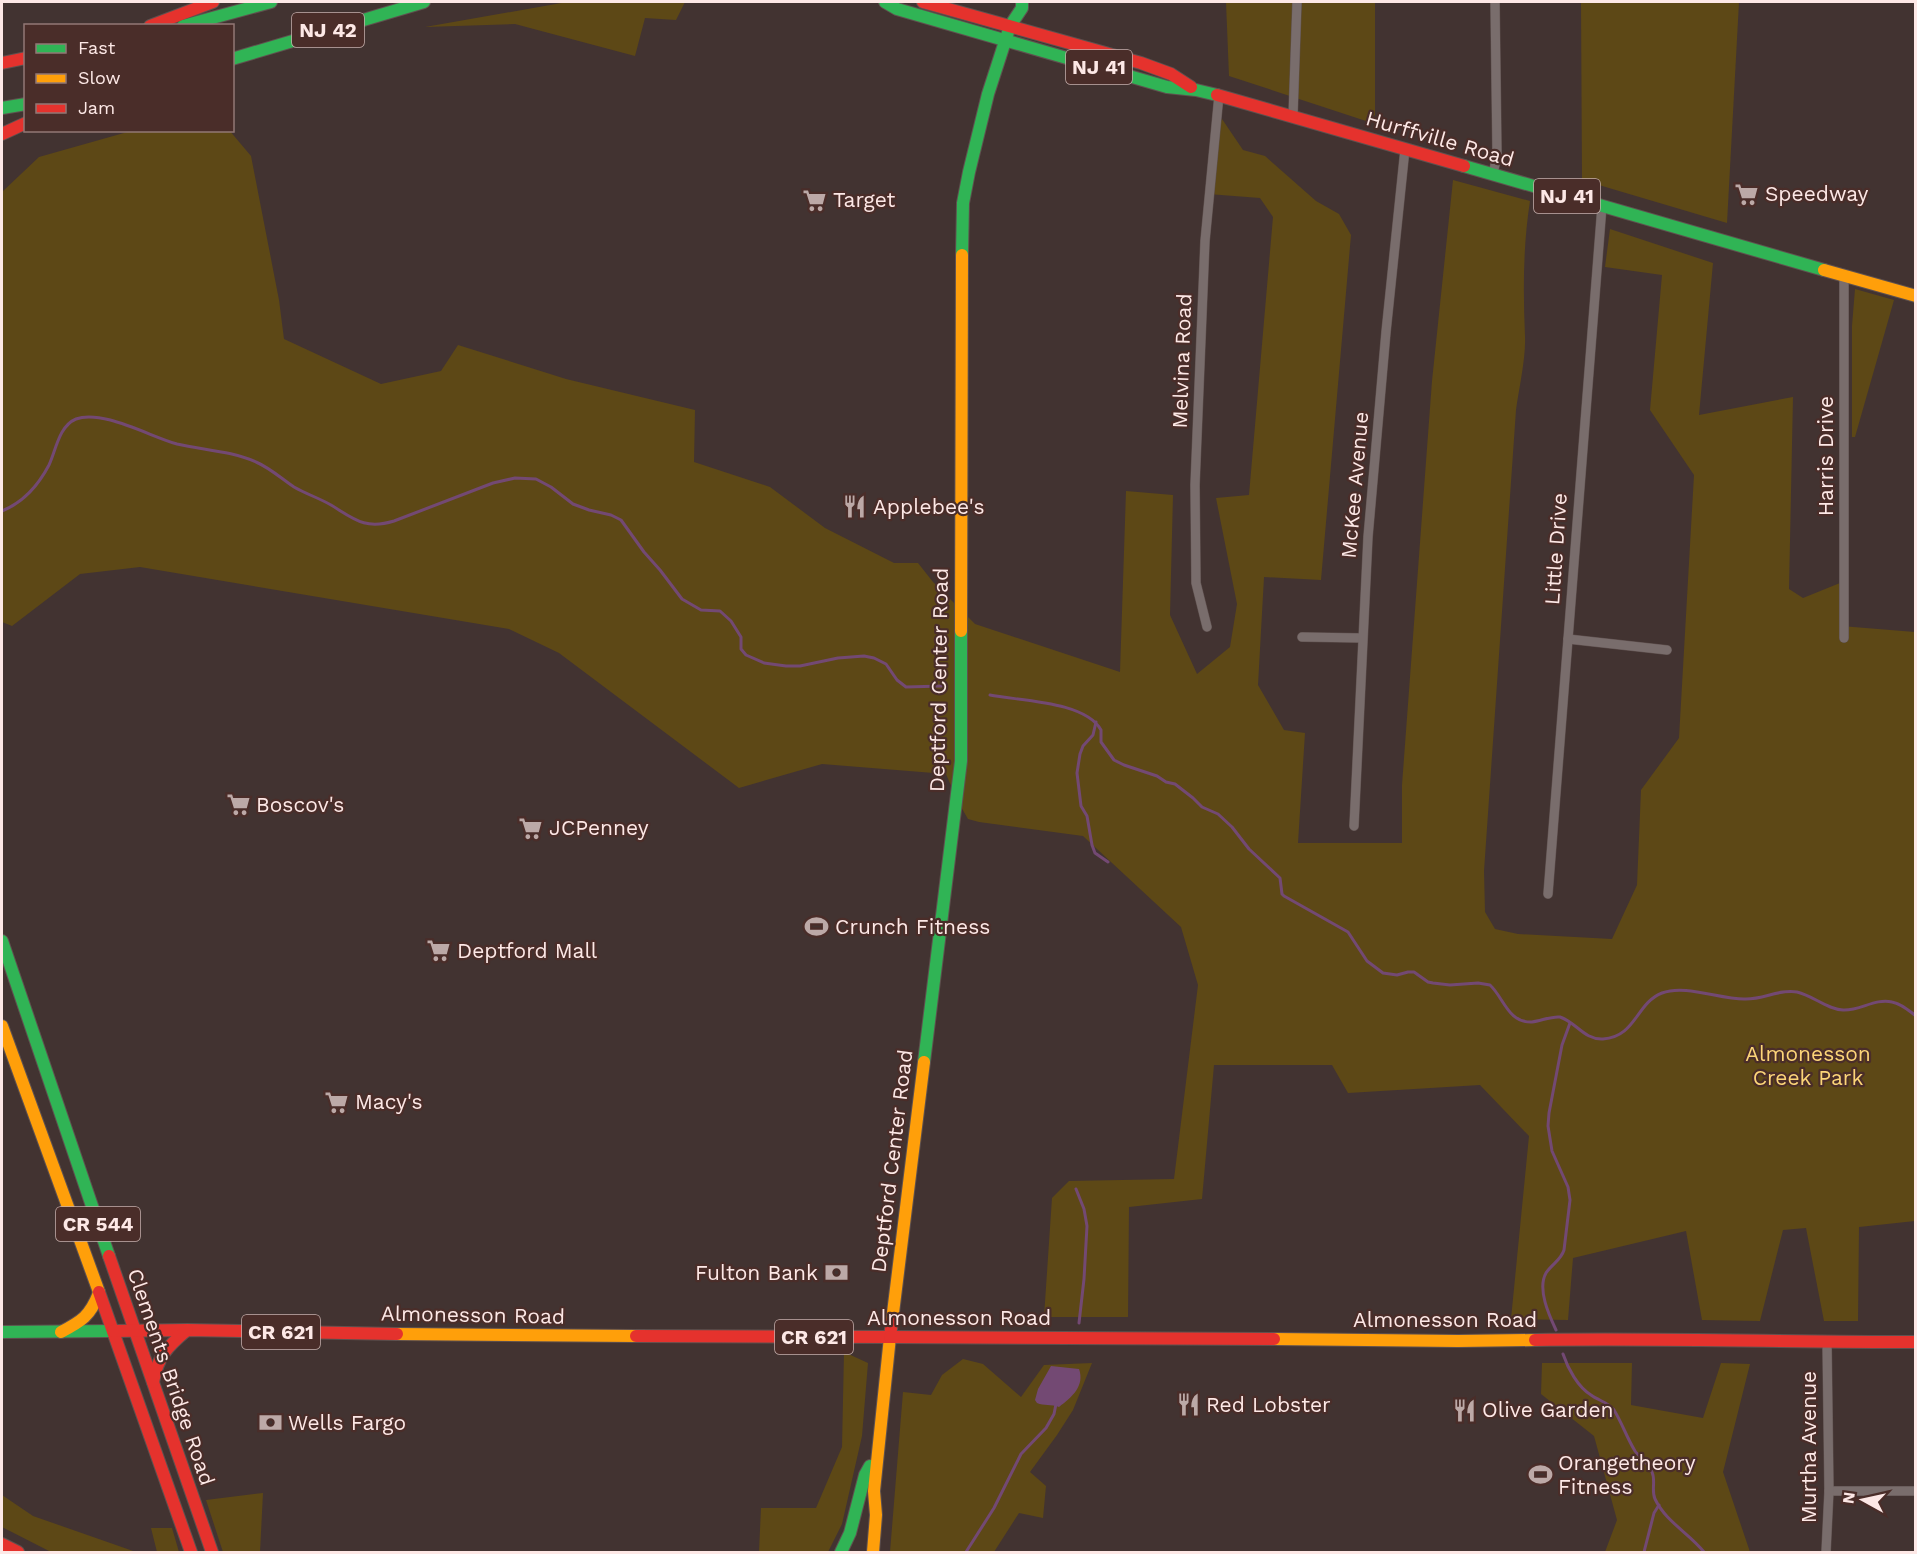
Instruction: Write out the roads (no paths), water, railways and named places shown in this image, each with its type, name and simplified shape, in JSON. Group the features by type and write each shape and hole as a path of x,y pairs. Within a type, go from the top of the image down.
{"main road":[{"path":"155,24 213,2"},
{"name":"NJ 42","path":"190,24 271,2"},
{"name":"NJ 42","path":"234,58 424,2"},
{"name":"Hurffville Road","path":"885,2 897,9 1167,87 1219,95 1916,296"},
{"name":"Hurffville Road","path":"923,2 1141,63 1171,74 1196,90"},
{"name":"Deptford Center Road","path":"874,1491 890,1337 961,761 963,203 972,152 1003,40 1022,8 1022,2"},
{"path":"2,63 24,58"},
{"path":"2,108 24,104"},
{"path":"2,134 24,124"},
{"name":"Clements Bridge Road","path":"2,941 134,1331 212,1552"},
{"name":"Clements Bridge Road","path":"2,1026 191,1552"},
{"path":"61,1332 85,1320 94,1309 99,1293"},
{"path":"153,1384 156,1364 163,1351 187,1330"},
{"name":"Almonesson Road","path":"2,1332 187,1330 498,1336 1916,1342"},
{"path":"842,1552 855,1518 865,1475 878,1452"},
{"path":"874,1491 876,1515 874,1546 879,1552"},
{"path":"862,1552 866,1515 874,1491"},
{"path":"2,1544 18,1552"}],"street":[{"path":"1293,116 1297,2"},
{"path":"1493,175 1497,154 1495,2"},
{"name":"Melvina Road","path":"1207,627 1196,583 1195,485 1205,241 1219,95"},
{"name":"McKee Avenue","path":"1354,825 1362,638 1374,468 1405,149"},
{"name":"Little Drive","path":"1548,894 1602,206"},
{"name":"Harris Drive","path":"1844,275 1844,638"},
{"path":"1302,637 1362,638"},
{"path":"1568,639 1667,650"},
{"name":"Murtha Avenue","path":"1826,1552 1829,1491 1827,1342"},
{"path":"1829,1491 1916,1491"}],"waterway":[{"path":"2,511 24,498 40,480 62,433 70,422 87,417 113,421 177,444 247,458 266,467 294,487 353,519 367,524 394,521 493,483 515,478 536,479 573,504 621,520 682,599 701,610 720,611 731,621 741,637 741,649 746,655 764,663 786,666 864,656 886,664 897,680 906,687 942,686"},
{"path":"990,695 1050,704 1081,713 1093,720 1101,730 1101,742 1114,760 1175,784 1202,807 1218,814 1232,827 1249,849 1280,878 1284,896 1348,932 1367,961 1383,973 1397,975 1414,972 1428,982 1450,985 1478,983 1490,985 1507,1009 1517,1018 1532,1022 1560,1017 1596,1039 1614,1037 1629,1026 1653,998 1662,993 1681,990 1744,999 1790,991 1843,1010 1886,1001 1902,1006 1916,1016"},
{"path":"1096,722 1093,735 1083,746 1080,754 1077,773 1081,806 1087,816 1092,845 1095,853 1108,862"},
{"path":"1556,1330 1545,1302 1543,1287 1546,1273 1561,1257 1564,1250 1570,1200 1568,1187 1552,1151 1548,1126 1562,1045 1570,1023"},
{"path":"1076,1189 1084,1209 1087,1226 1079,1323"},
{"path":"1563,1354 1571,1371 1586,1392 1614,1410 1635,1451 1651,1469 1654,1479 1654,1496 1660,1507 1671,1521 1704,1552"},
{"path":"966,1552 994,1508 1021,1454 1046,1428 1054,1414 1056,1404"},
{"path":"1644,1552 1654,1513 1659,1505"}],"place":[{"name":"Speedway","path":"1747,194"},
{"name":"Target","path":"815,200"},
{"name":"Applebee's","path":"855,507"},
{"name":"Boscov's","path":"238,805"},
{"name":"JCPenney","path":"531,828"},
{"name":"Crunch Fitness","path":"817,927"},
{"name":"Deptford Mall","path":"439,951"},
{"name":"Macy's","path":"337,1102"},
{"name":"Fulton Bank","path":"836,1273"},
{"name":"Red Lobster","path":"1188,1405"},
{"name":"Olive Garden","path":"1464,1410"},
{"name":"Wells Fargo","path":"270,1423"},
{"name":"Orangetheory Fitness","path":"1540,1475"}],"park label":[{"name":"Almonesson Creek Park","path":"1808,1066"}]}
